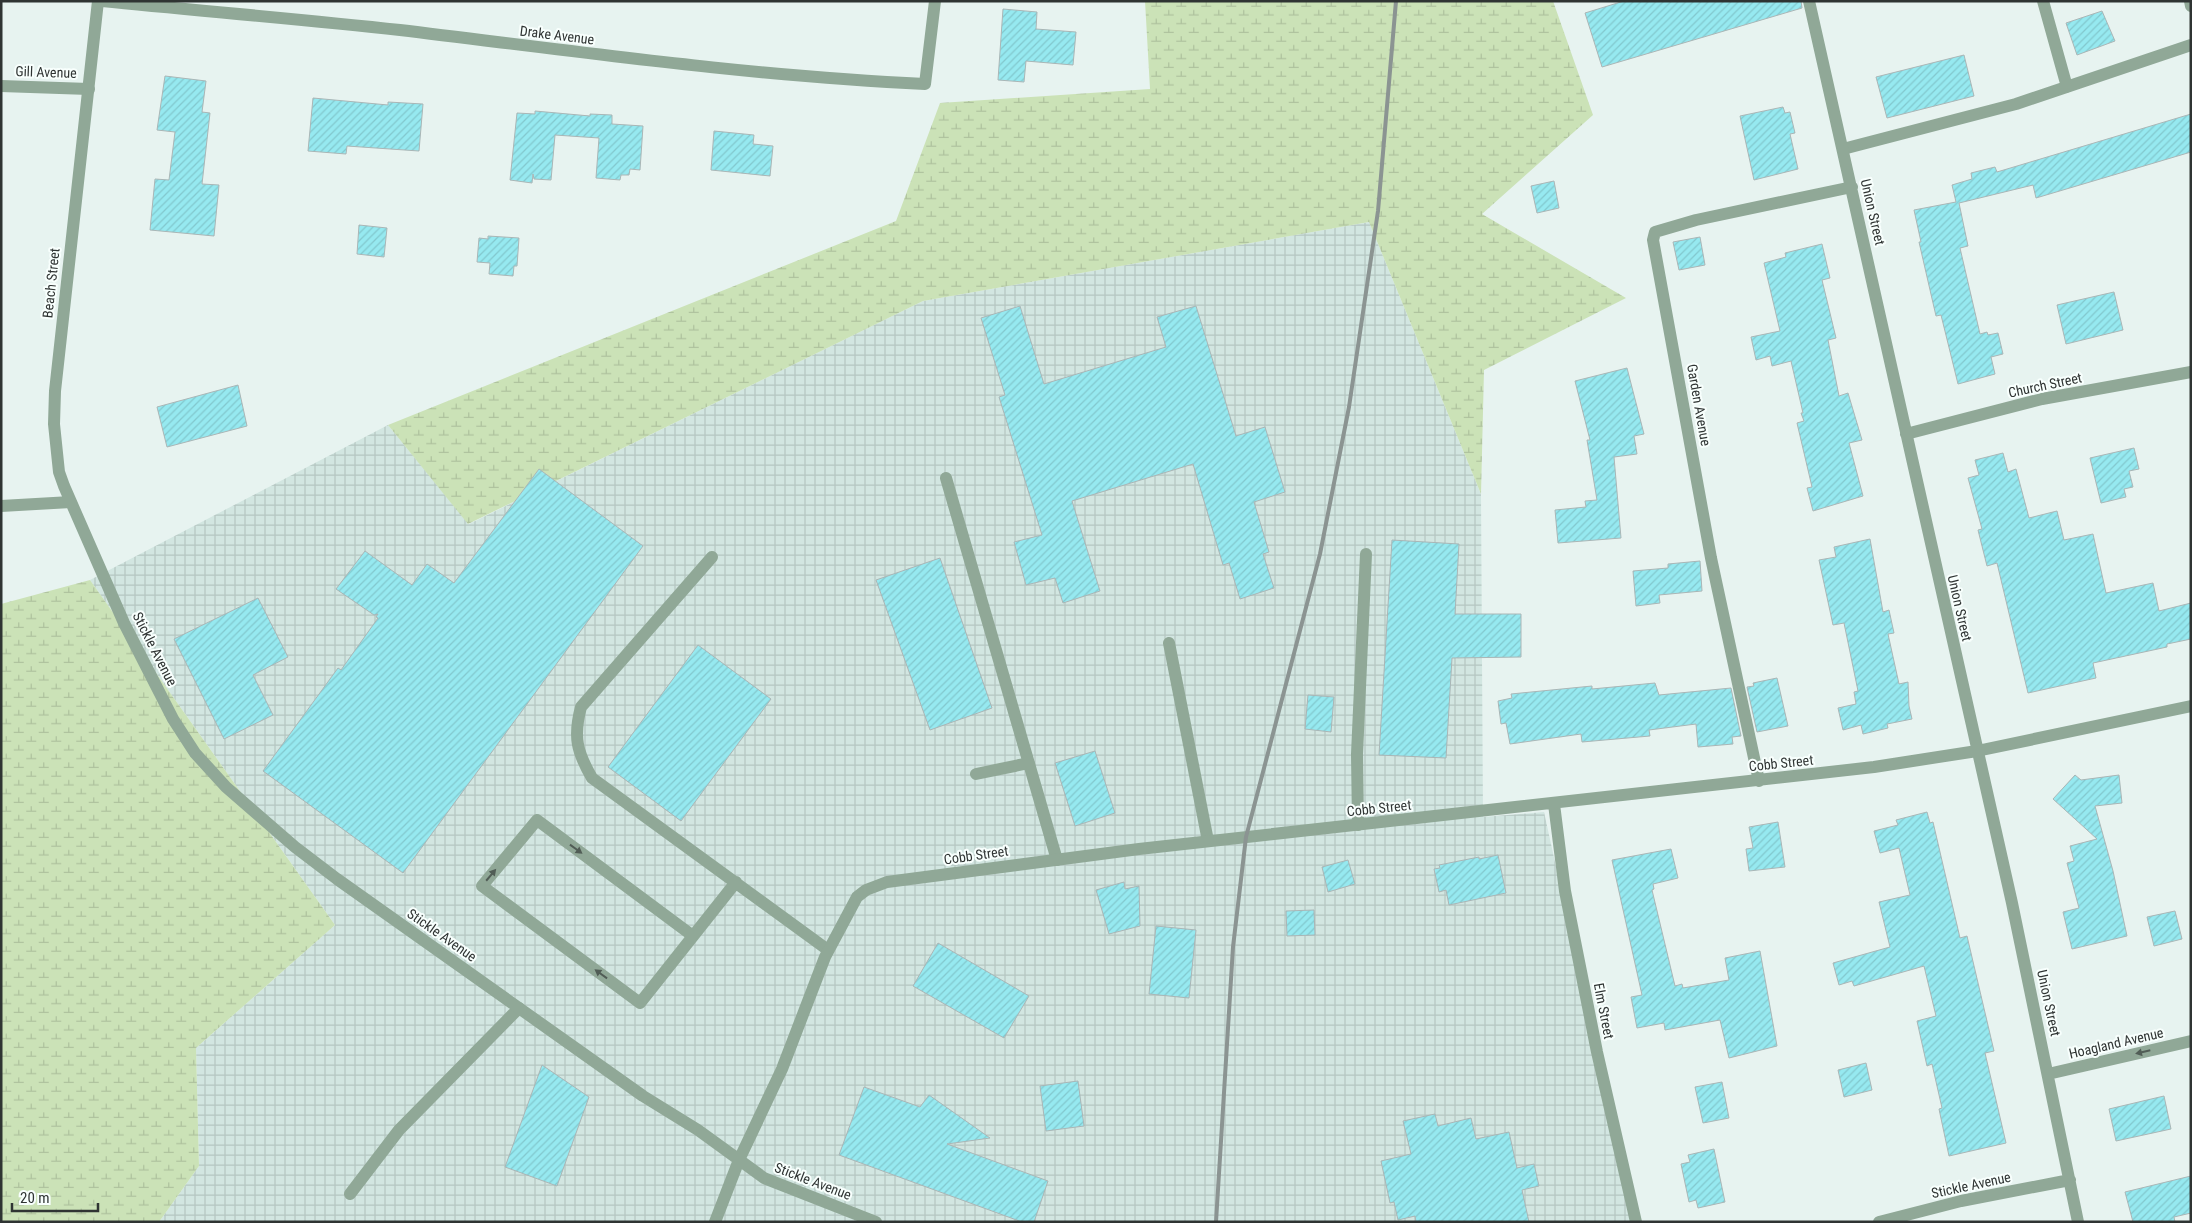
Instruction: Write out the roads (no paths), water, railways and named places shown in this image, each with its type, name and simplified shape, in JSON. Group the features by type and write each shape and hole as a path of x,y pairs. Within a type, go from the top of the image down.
{"street":[{"name":"Beach Street","path":"97,561 59,472 54,424 55,391 98,1"},
{"name":"Drake Avenue","path":"102,1 398,30 624,59 868,81 925,84 935,1"},
{"name":"Union Street","path":"1809,1 1977,751 2048,1074 2078,1222"},
{"path":"2043,1 2067,87"},
{"path":"2190,1 2191,6"},
{"path":"1843,149 2016,104 2191,45"},
{"name":"Gill Avenue","path":"1,86 89,89"},
{"name":"Garden Avenue","path":"1759,781 1711,558 1653,240 1656,232 1696,220 1852,188"},
{"name":"Church Street","path":"1906,434 2042,399 2191,372"},
{"path":"946,478 1057,860"},
{"path":"1,506 71,502"},
{"path":"1358,826 1358,754 1366,554"},
{"path":"712,557 581,707 576,725 581,758 592,778 828,950"},
{"name":"Stickle Avenue","path":"97,561 124,623 173,719 194,753 226,787 295,847 643,1096 698,1130 764,1178 876,1222"},
{"path":"1169,643 1208,841"},
{"name":"Cobb Street","path":"715,1222 740,1160 782,1069 828,950 857,897 866,890 887,882 1208,841 1358,826 1874,767 1977,751 2191,706"},
{"path":"976,774 1029,763"},
{"name":"Elm Street","path":"1554,804 1565,891 1597,1052 1636,1222"},
{"path":"693,936 537,820 482,886 640,1002 693,936 736,882"},
{"path":"350,1194 399,1130 519,1008"},
{"name":"Hoagland Avenue","path":"2048,1074 2191,1041"},
{"name":"Stickle Avenue","path":"1879,1222 1961,1202 2070,1180"}],"railway":[{"path":"1216,1222 1233,947 1246,837 1320,554 1349,407 1378,211 1396,1"}]}
